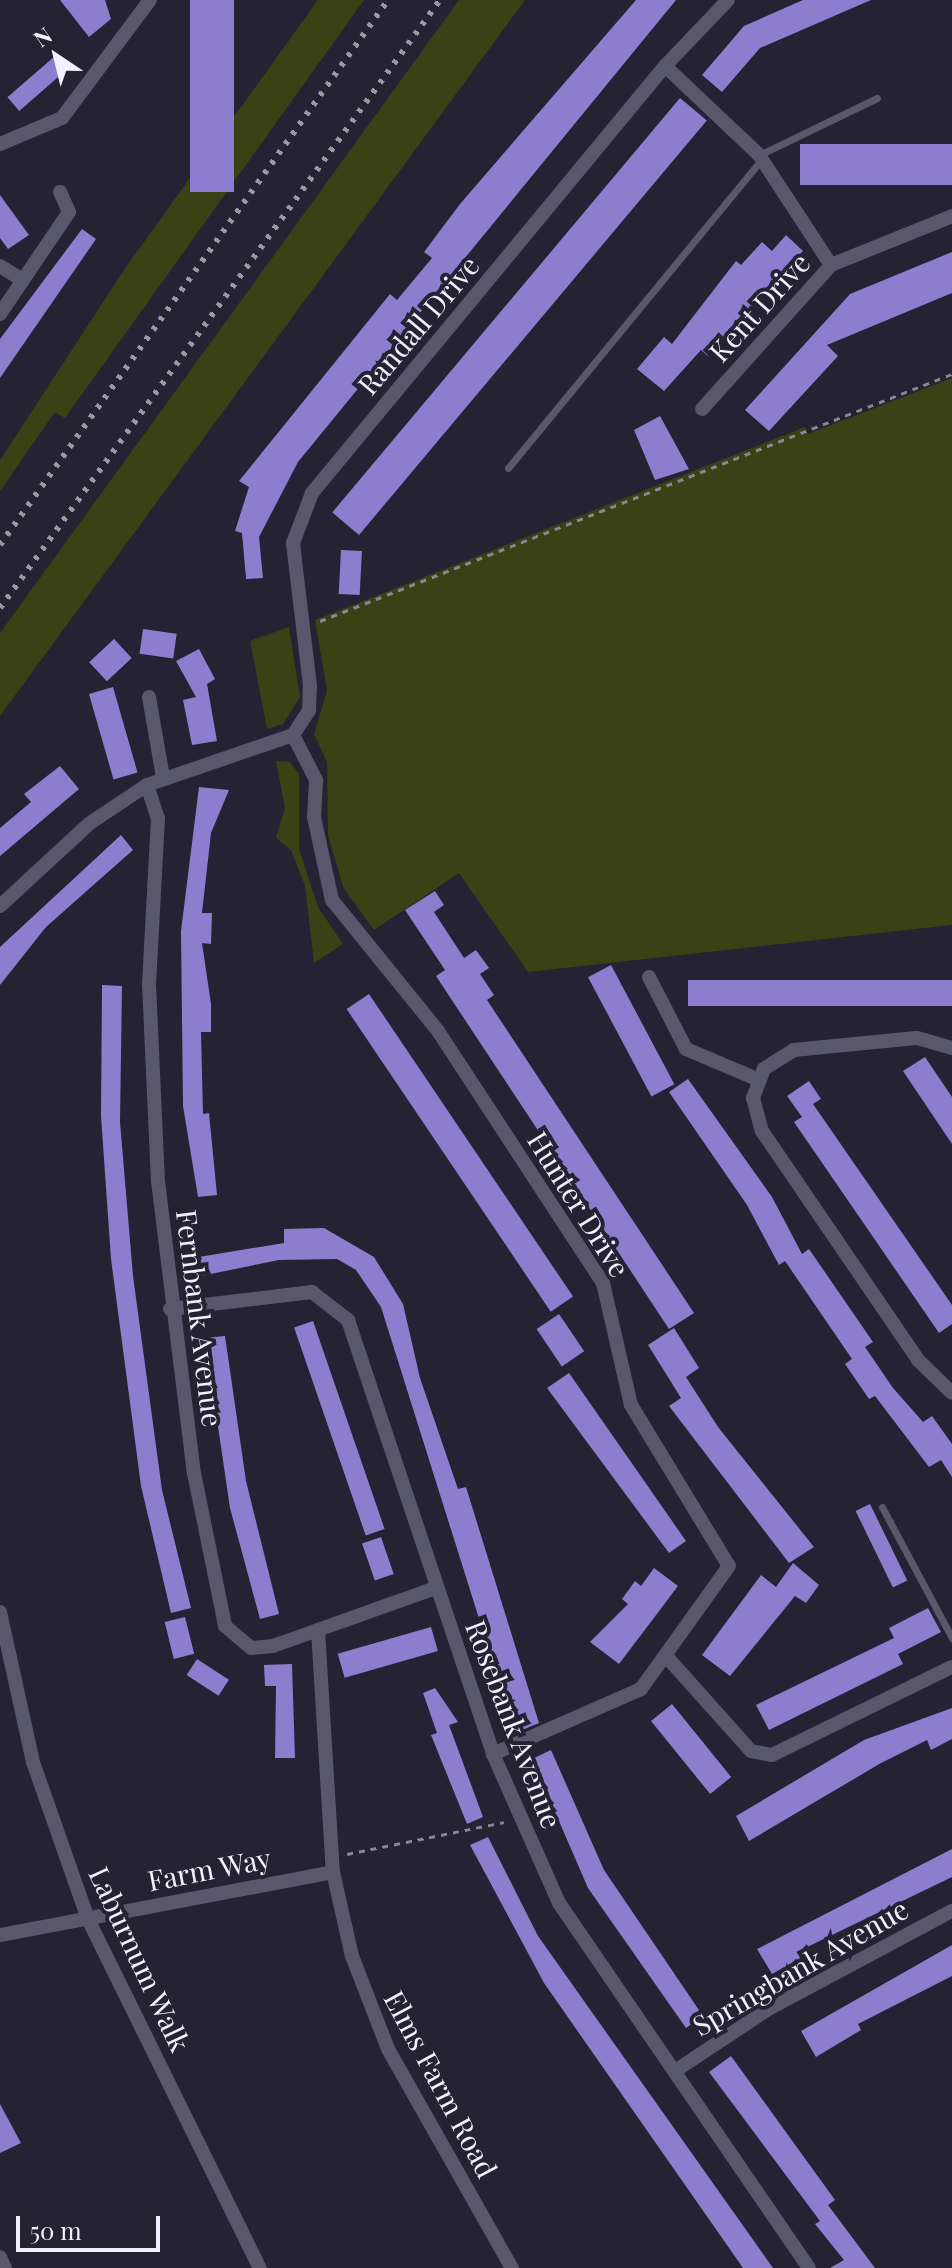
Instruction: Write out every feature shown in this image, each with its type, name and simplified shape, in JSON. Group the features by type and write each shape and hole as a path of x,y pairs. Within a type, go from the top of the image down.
{"street":[{"name":"Randall Drive","path":"293,735 309,710 293,543 312,493 665,66 728,0"},
{"path":"0,144 62,118 144,3"},
{"path":"665,66 760,157 831,265"},
{"path":"0,314 69,212 60,192"},
{"name":"Kent Drive","path":"702,409 831,265 952,216"},
{"path":"0,266 22,280"},
{"path":"149,697 163,777"},
{"path":"0,906 90,823 147,785 293,735"},
{"name":"Hunter Drive","path":"293,735 316,780 314,817 332,900 438,1031 603,1283 631,1405 726,1551 723,1581 666,1656 622,1703 493,1754"},
{"name":"Fernbank Avenue","path":"147,785 158,818 149,984 170,1309 225,1626 251,1648 318,1630 436,1588"},
{"path":"649,977 686,1049 757,1079"},
{"path":"952,1048 916,1038 794,1050 757,1079 753,1107 762,1131 918,1360 952,1393"},
{"name":"Rosebank Avenue","path":"170,1309 300,1292 339,1307 493,1754 519,1819 586,1950 675,2071 809,2268"},
{"name":"Laburnum Walk","path":"0,1612 33,1762 88,1919 260,2268"},
{"name":"Elms Farm Road","path":"318,1630 332,1864 369,2010 512,2268"},
{"path":"666,1656 751,1751 772,1755 952,1667"},
{"name":"Farm Way","path":"0,1935 88,1919 332,1864"},
{"name":"Springbank Avenue","path":"675,2071 770,2008 952,1911"},
{"path":"0,2257 5,2268"}],"lane":[{"path":"508,468 760,157 877,98"},
{"path":"882,1507 952,1638"}],"path":[{"path":"301,628 952,374"},
{"path":"332,1864 519,1819"}],"green space":[{"path":"318,0 364,0 65,418 55,412 0,491 0,460 126,267"},
{"path":"459,0 525,0 0,716 0,633"},
{"path":"952,378 952,925 528,972 459,873 374,930 344,889 328,836 327,762 314,734 327,691 315,620 805,427 808,434"},
{"path":"289,627 300,697 283,724 267,729 250,641"},
{"path":"276,761 290,762 299,774 299,849 318,907 343,944 314,963 305,886 291,850 276,838 285,808"}],"building":[{"path":"60,0 105,0 111,19 89,37"},
{"path":"190,0 234,0 234,192 190,192"},
{"path":"636,0 676,0 298,462 259,537 263,578 246,579 242,533 235,531 249,487 239,481 390,294 397,300 432,258 424,252 460,204"},
{"path":"803,0 871,0 760,48 722,92 702,75 744,26"},
{"path":"55,56 67,70 19,111 7,97"},
{"path":"680,98 707,120 359,535 332,512"},
{"path":"800,144 952,144 952,185 800,185"},
{"path":"0,195 29,235 8,249 0,238"},
{"path":"82,229 96,239 0,378 0,339"},
{"path":"786,235 803,251 708,356 701,350 664,391 637,369 664,337 672,344 736,261 741,265 762,242 772,251"},
{"path":"952,252 952,293 827,345 838,356 769,431 745,410 850,294"},
{"path":"660,416 689,469 655,480 634,430"},
{"path":"341,550 362,551 360,595 339,594"},
{"path":"143,629 177,634 173,658 140,654"},
{"path":"114,639 132,658 107,681 89,662"},
{"path":"199,649 215,679 207,684 217,741 192,745 183,700 196,697 176,661"},
{"path":"113,687 138,773 114,779 89,694"},
{"path":"60,766 79,789 0,856 0,828 31,802 24,794"},
{"path":"199,787 229,790 211,833 202,913 212,913 211,944 202,943 211,1004 211,1032 201,1032 203,1114 209,1113 217,1195 198,1197 183,1106 181,931"},
{"path":"121,835 133,850 46,927 0,985 0,947"},
{"path":"435,891 444,905 434,912 464,958 476,950 489,968 480,974 494,995 487,1000 694,1313 669,1329 436,976 445,970 405,910"},
{"path":"611,965 674,1084 651,1096 588,977"},
{"path":"688,980 952,980 952,1006 688,1006"},
{"path":"102,985 122,986 120,1122 133,1276 162,1490 191,1608 171,1613 141,1486 111,1259 101,1116"},
{"path":"369,994 573,1297 551,1312 347,1009"},
{"path":"925,1057 952,1097 952,1144 903,1071"},
{"path":"688,1079 772,1197 802,1254 809,1249 873,1342 865,1347 893,1388 923,1422 932,1416 952,1444 952,1477 941,1460 929,1467 875,1396 869,1399 845,1364 852,1359 785,1261 779,1265 747,1205 669,1092"},
{"path":"809,1081 821,1099 813,1104 952,1305 952,1324 939,1333 794,1122 802,1117 787,1096"},
{"path":"324,1228 374,1257 403,1304 420,1378 458,1489 466,1487 539,1723 515,1733 381,1307 356,1270 337,1259 279,1260 196,1277 193,1258 284,1243 284,1229"},
{"path":"559,1314 584,1351 562,1366 537,1329"},
{"path":"313,1321 385,1529 366,1536 294,1328"},
{"path":"674,1328 699,1368 686,1377 718,1427 814,1547 789,1563 669,1406 681,1398 648,1345"},
{"path":"225,1336 246,1481 279,1614 260,1619 230,1508 205,1338"},
{"path":"569,1373 686,1541 669,1553 547,1388"},
{"path":"870,1504 907,1580 893,1587 856,1511"},
{"path":"381,1537 394,1574 375,1580 362,1544"},
{"path":"793,1563 819,1585 806,1603 795,1596 730,1676 702,1655 761,1575 776,1587"},
{"path":"654,1568 678,1586 619,1664 590,1642 628,1604 622,1599 635,1581 641,1586"},
{"path":"928,1608 941,1632 898,1654 903,1664 769,1730 756,1705 894,1638 889,1628"},
{"path":"185,1617 194,1654 174,1659 165,1622"},
{"path":"431,1627 438,1651 345,1678 338,1654"},
{"path":"197,1659 229,1680 219,1696 187,1675"},
{"path":"292,1664 295,1758 275,1758 276,1686 265,1686 264,1665"},
{"path":"435,1688 458,1722 449,1725 483,1817 467,1824 431,1735 437,1733 423,1693"},
{"path":"672,1704 731,1777 710,1794 651,1721"},
{"path":"952,1708 952,1739 931,1750 927,1740 881,1763 749,1841 736,1816 864,1740"},
{"path":"551,1750 604,1870 703,2016 686,2028 588,1888 532,1759"},
{"path":"488,1837 538,1936 773,2268 743,2268 544,1983 470,1845"},
{"path":"952,1849 952,1877 803,1949 806,1955 772,1974 757,1949"},
{"path":"952,1945 952,1976 858,2024 861,2030 816,2057 801,2031"},
{"path":"731,2056 835,2200 828,2205 875,2268 830,2268 844,2260 815,2224 820,2221 709,2072"},
{"path":"0,2104 21,2143 0,2153"}],"railway":[{"path":"0,545 388,0"},
{"path":"0,608 440,0"}]}
